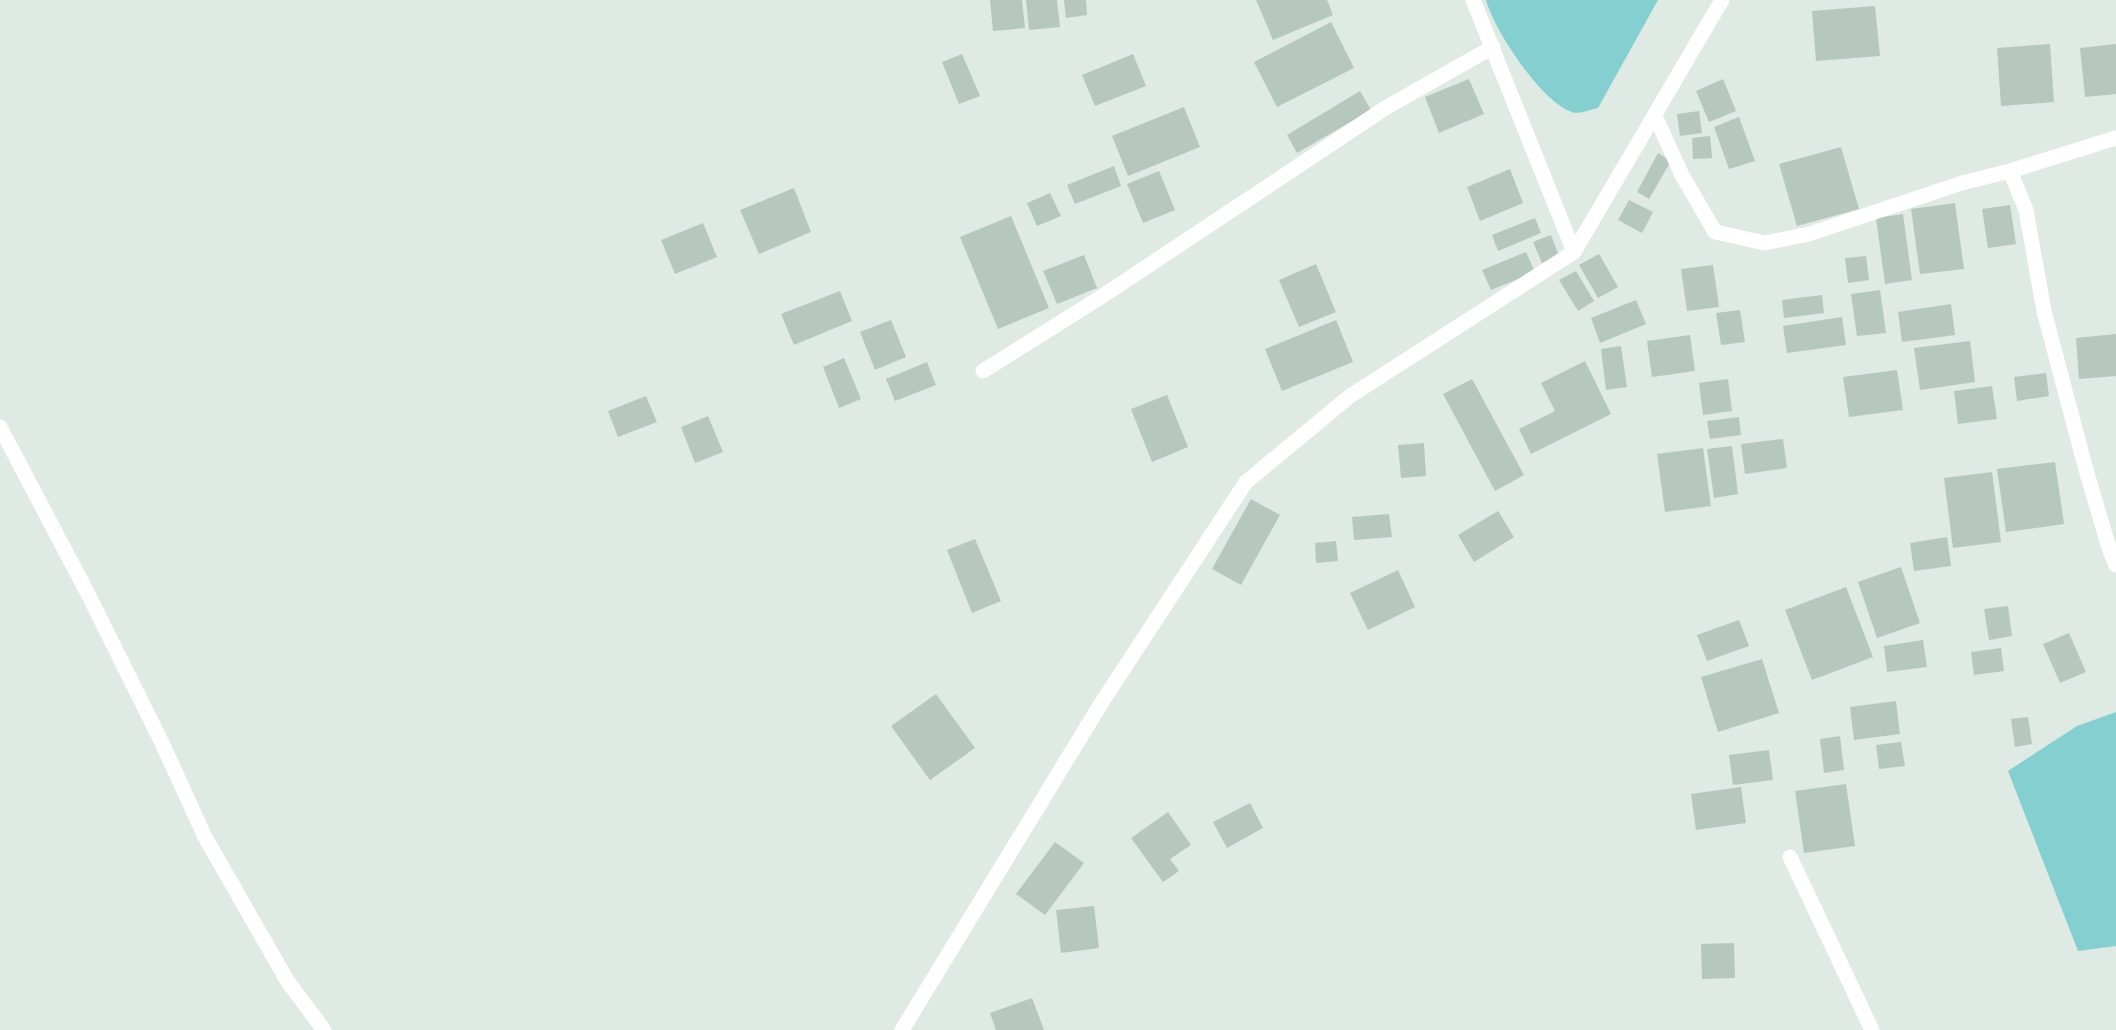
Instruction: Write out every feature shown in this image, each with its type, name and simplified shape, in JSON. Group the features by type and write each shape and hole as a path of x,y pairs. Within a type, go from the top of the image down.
{"street":[{"path":"1473,0 1574,252"},
{"path":"902,1030 1102,702 1246,482 1350,396 1574,252 1722,0"},
{"path":"983,371 1101,298 1387,107 1493,47"},
{"path":"1655,116 1682,175 1716,232 1765,242 1809,234 1962,183 2010,171 2116,138"},
{"path":"2010,171 2026,210 2044,311 2086,470 2110,551 2116,565"},
{"path":"0,427 97,612 162,743 205,837 288,982 324,1030"},
{"path":"1790,857 1872,1030"}],"water":[{"path":"1486,0 1658,0 1598,108 1578,113 1560,106 1534,81 1509,46"},
{"path":"2116,712 2116,946 2078,951 2008,771 2077,726"}],"building":[{"path":"990,0 1022,0 1025,28 993,31"},
{"path":"1026,0 1057,0 1060,27 1029,30"},
{"path":"1064,0 1086,0 1087,15 1066,18"},
{"path":"1256,0 1327,0 1333,15 1273,40"},
{"path":"1875,6 1880,56 1816,61 1812,11"},
{"path":"1331,22 1354,68 1277,107 1254,62"},
{"path":"2050,44 2054,102 2001,106 1997,48"},
{"path":"2116,44 2116,94 2085,97 2080,48"},
{"path":"962,54 980,96 959,104 942,62"},
{"path":"1133,54 1146,86 1095,106 1082,75"},
{"path":"1469,79 1484,114 1439,133 1425,97"},
{"path":"1723,79 1736,111 1709,122 1696,91"},
{"path":"1360,91 1371,110 1297,153 1287,135"},
{"path":"1184,107 1200,147 1128,176 1112,136"},
{"path":"1699,111 1702,133 1680,136 1677,114"},
{"path":"1739,117 1755,161 1729,169 1714,127"},
{"path":"1710,136 1712,158 1693,159 1692,138"},
{"path":"1841,147 1859,209 1797,226 1779,164"},
{"path":"1658,153 1671,161 1649,199 1637,192"},
{"path":"1114,166 1121,186 1075,204 1067,185"},
{"path":"1510,169 1523,203 1480,221 1467,187"},
{"path":"1159,171 1175,210 1143,223 1127,184"},
{"path":"794,188 811,232 759,254 740,210"},
{"path":"1050,193 1061,216 1037,226 1027,203"},
{"path":"1629,200 1653,212 1642,233 1618,220"},
{"path":"1955,203 1964,269 1920,274 1911,209"},
{"path":"2010,205 2016,244 1988,248 1982,209"},
{"path":"1903,214 1912,280 1885,284 1876,218"},
{"path":"1011,216 1049,308 998,329 960,237"},
{"path":"1535,218 1541,233 1498,251 1492,235"},
{"path":"703,223 717,257 675,274 661,240"},
{"path":"1551,235 1559,256 1542,263 1533,242"},
{"path":"1526,252 1535,272 1491,290 1482,270"},
{"path":"1599,254 1618,287 1598,298 1579,265"},
{"path":"1084,255 1097,288 1057,304 1043,271"},
{"path":"1866,256 1869,280 1848,283 1845,258"},
{"path":"1316,264 1336,312 1299,327 1279,280"},
{"path":"1713,265 1719,307 1687,311 1681,269"},
{"path":"1576,271 1594,301 1578,311 1559,280"},
{"path":"1880,290 1886,333 1857,336 1851,294"},
{"path":"840,291 852,321 794,345 781,314"},
{"path":"1822,295 1824,313 1784,318 1782,300"},
{"path":"1636,300 1646,324 1600,343 1591,318"},
{"path":"1951,304 1955,335 1902,342 1898,312"},
{"path":"1740,310 1745,342 1721,345 1716,313"},
{"path":"1842,317 1846,345 1787,353 1783,326"},
{"path":"891,320 906,357 875,370 860,332"},
{"path":"1336,320 1353,362 1282,391 1265,349"},
{"path":"2116,334 2116,376 2079,379 2076,338"},
{"path":"1690,335 1695,371 1652,377 1647,341"},
{"path":"1970,341 1975,382 1920,390 1914,348"},
{"path":"1621,346 1627,387 1606,390 1601,349"},
{"path":"844,358 861,399 839,408 823,367"},
{"path":"1585,361 1611,414 1531,454 1519,429 1555,411 1541,383"},
{"path":"927,362 936,385 895,401 886,379"},
{"path":"1897,370 1903,410 1849,417 1843,377"},
{"path":"2046,373 2049,396 2017,401 2014,377"},
{"path":"1472,379 1524,475 1495,491 1443,394"},
{"path":"1728,379 1732,411 1703,415 1699,383"},
{"path":"1992,386 1997,419 1958,424 1954,391"},
{"path":"1167,395 1188,447 1152,462 1131,409"},
{"path":"646,396 657,422 618,437 608,411"},
{"path":"708,416 723,452 695,463 681,427"},
{"path":"1739,417 1741,435 1710,439 1707,421"},
{"path":"1783,439 1787,468 1745,474 1741,444"},
{"path":"1424,443 1426,476 1401,478 1398,445"},
{"path":"1732,446 1738,494 1714,498 1707,449"},
{"path":"1703,448 1711,506 1665,512 1657,454"},
{"path":"2055,462 2064,524 2006,532 1997,469"},
{"path":"1992,472 2001,542 1953,548 1944,478"},
{"path":"1251,499 1280,515 1241,585 1212,569"},
{"path":"1498,511 1514,537 1474,562 1458,535"},
{"path":"1389,514 1392,537 1354,540 1352,517"},
{"path":"1947,537 1951,566 1914,571 1910,543"},
{"path":"975,539 1001,601 972,613 947,550"},
{"path":"1336,541 1338,561 1316,563 1315,543"},
{"path":"1901,567 1920,623 1877,638 1858,582"},
{"path":"1398,570 1415,607 1368,630 1350,593"},
{"path":"1846,587 1873,657 1812,680 1785,610"},
{"path":"2008,606 2012,636 1989,640 1984,609"},
{"path":"1739,620 1749,646 1707,661 1697,635"},
{"path":"2069,633 2086,672 2060,683 2043,644"},
{"path":"1923,640 1927,667 1887,672 1884,646"},
{"path":"2001,648 2004,671 1974,675 1971,652"},
{"path":"1762,659 1779,713 1718,732 1701,677"},
{"path":"936,694 975,748 930,780 891,726"},
{"path":"1896,701 1900,734 1854,740 1850,707"},
{"path":"2028,717 2032,744 2015,747 2011,719"},
{"path":"1840,736 1844,770 1824,773 1820,739"},
{"path":"1901,742 1905,766 1879,769 1876,745"},
{"path":"1769,750 1773,780 1733,785 1729,755"},
{"path":"1846,784 1855,846 1804,853 1795,791"},
{"path":"1741,787 1746,823 1696,830 1691,794"},
{"path":"1250,803 1263,828 1227,848 1213,822"},
{"path":"1168,812 1191,845 1170,859 1179,871 1163,882 1131,838"},
{"path":"1055,842 1084,863 1045,915 1016,894"},
{"path":"1094,906 1099,948 1061,953 1056,910"},
{"path":"1734,943 1735,978 1702,979 1701,944"},
{"path":"1032,998 1044,1030 996,1030 990,1013"}]}
